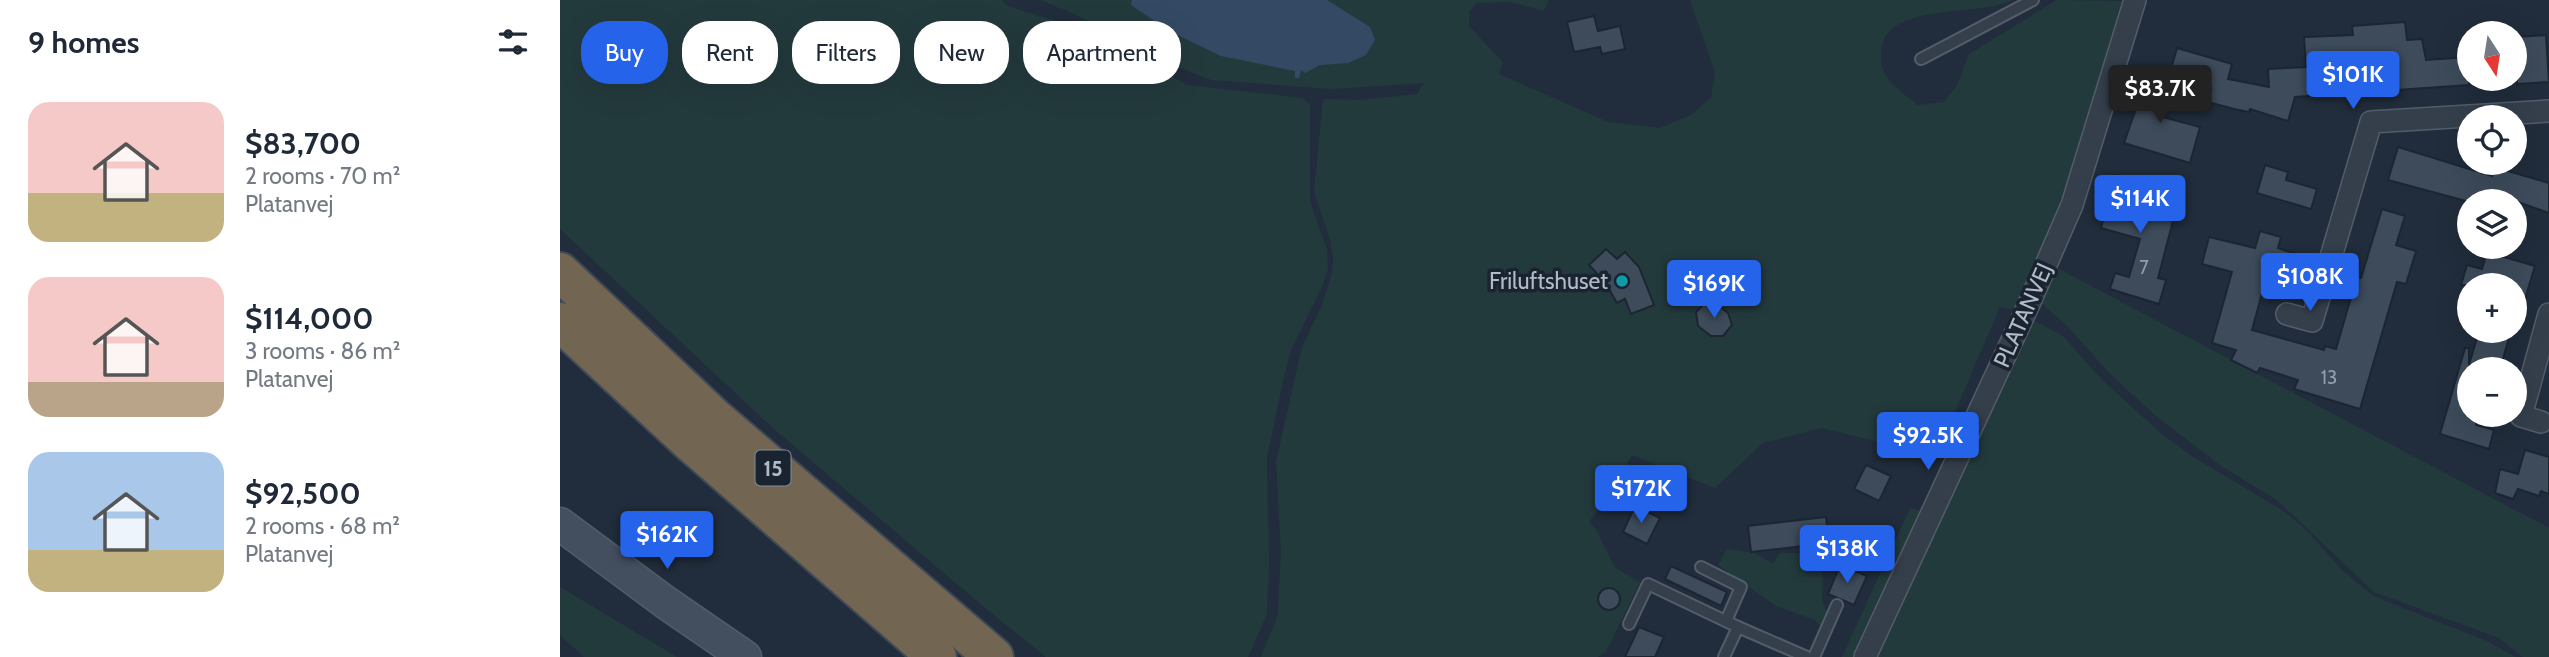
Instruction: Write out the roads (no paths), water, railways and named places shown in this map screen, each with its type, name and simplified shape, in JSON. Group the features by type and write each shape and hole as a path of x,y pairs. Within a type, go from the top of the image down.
{"highway":[{"name":"15","path":"560,272 716,419 994,657"},
{"name":"15","path":"560,322 692,444 937,657"}],"main road":[{"path":"560,524 745,657"}],"street":[{"name":"PLATANVEJ","path":"1865,657 2029,304 2072,205 2135,0"},
{"path":"2287,314 2312,321 2371,122 2549,111"},
{"path":"2541,422 2521,416 2549,314"}],"lane":[{"path":"1921,59 2033,0"},
{"path":"1701,567 1741,587 1726,621"},
{"path":"1629,624 1648,584 1807,657"},
{"path":"1814,657 1837,605"},
{"path":"1724,657 1738,626"}],"water":[{"path":"1132,0 1327,0 1370,27 1375,40 1366,55 1348,63 1320,65 1305,73 1301,70 1299,78 1295,78 1295,71 1221,56 1181,37 1181,21 1154,21 1131,5"}],"place":[{"name":"Friluftshuset","path":"1622,281"}]}
